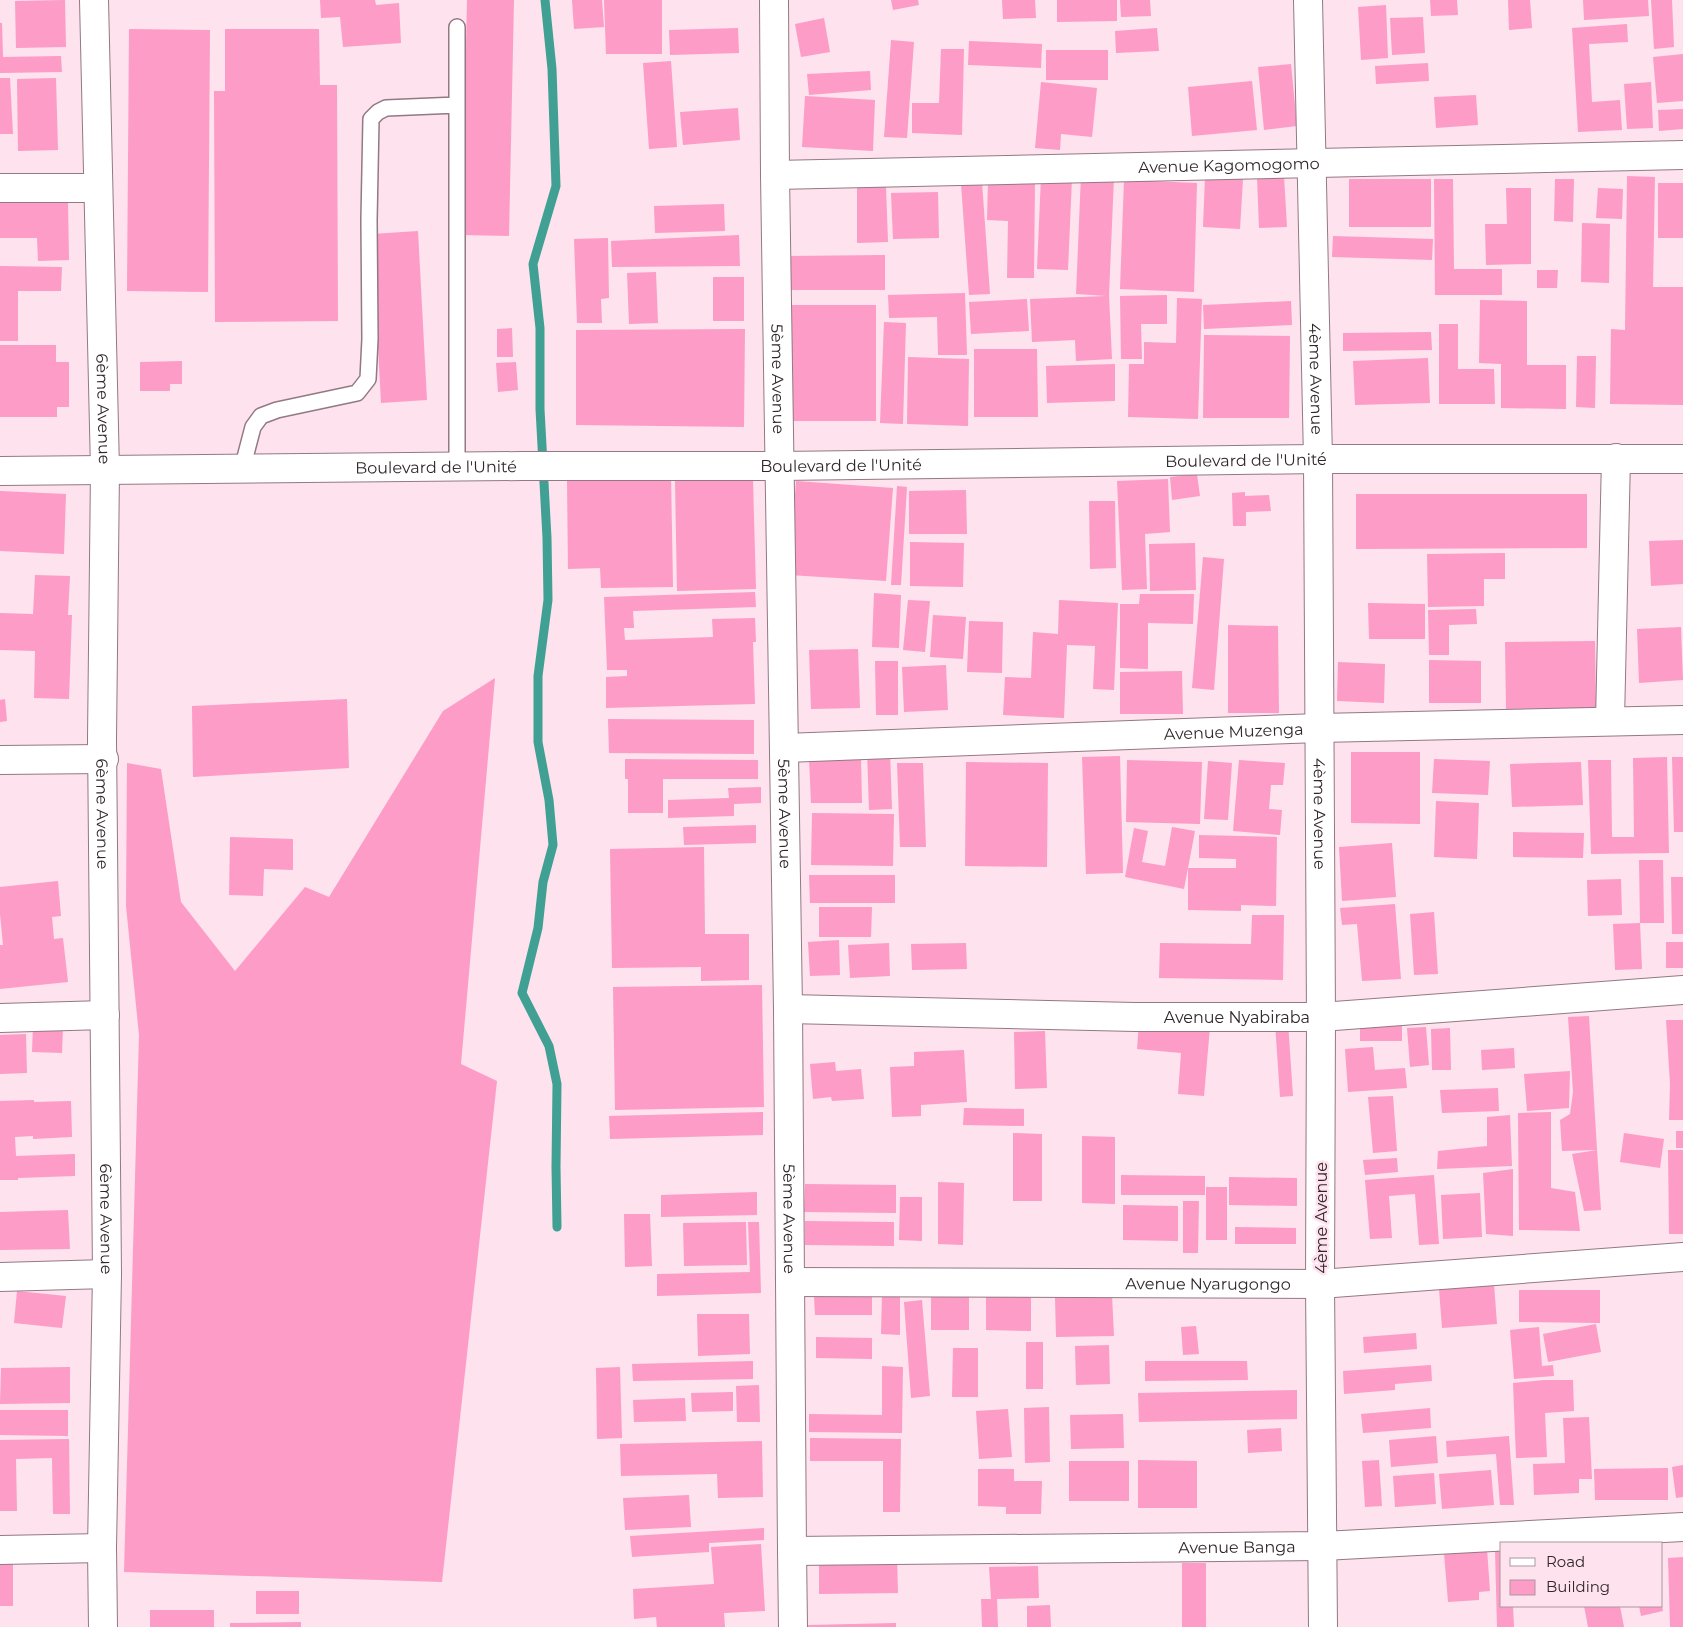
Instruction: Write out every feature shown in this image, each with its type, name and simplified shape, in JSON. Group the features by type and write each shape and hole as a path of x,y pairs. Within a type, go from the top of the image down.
{"street":[{"name":"6ème Avenue","path":"94,0 105,470 102,729 104,759 106,1274 102,1548 103,1627"},
{"name":"5ème Avenue","path":"774,0 775,175 785,748 793,1627"},
{"name":"4ème Avenue","path":"1308,0 1318,459 1321,1016 1320,1284 1323,1627"},
{"name":"Avenue Kagomogomo","path":"775,175 1683,155"},
{"path":"0,188 98,188"},
{"path":"1610,721 1616,458"},
{"name":"Boulevard de l'Unité","path":"0,471 522,466 780,466 1318,459 1683,459"},
{"name":"Avenue Muzenga","path":"785,748 1319,728 1683,720"},
{"path":"0,760 104,759"},
{"name":"Avenue Nyabiraba","path":"788,1009 1135,1017 1321,1016 1683,990"},
{"path":"0,1018 105,1015"},
{"name":"Avenue Nyarugongo","path":"790,1282 1320,1284 1683,1257"},
{"path":"0,1277 106,1274"},
{"name":"Avenue Banga","path":"792,1551 1323,1546 1683,1527"},
{"path":"0,1550 102,1548"}],"lane":[{"path":"457,27 457,467"},
{"path":"242,469 253,427 261,416 277,410 357,393 368,379 370,339 369,220 371,119 378,112 386,108 456,105"}],"building":[{"path":"65,0 66,47 16,48 15,1"},
{"path":"320,0 375,0 376,5 399,3 401,43 343,47 340,17 321,18"},
{"path":"467,0 514,0 509,236 462,235"},
{"path":"572,0 602,0 604,27 574,29"},
{"path":"604,0 662,0 662,54 606,54"},
{"path":"891,0 918,0 919,5 893,10"},
{"path":"1002,0 1035,0 1036,18 1003,19"},
{"path":"1057,0 1117,0 1117,21 1057,22"},
{"path":"1120,0 1150,0 1151,16 1121,17"},
{"path":"1430,0 1457,0 1458,15 1431,16"},
{"path":"1508,0 1530,0 1532,28 1509,30"},
{"path":"1583,0 1648,0 1649,16 1584,20"},
{"path":"1651,0 1672,0 1674,47 1654,49"},
{"path":"1386,5 1388,58 1361,60 1358,7"},
{"path":"1423,17 1425,53 1392,55 1390,18"},
{"path":"824,18 830,52 801,57 795,24"},
{"path":"0,23 2,23 3,57 61,56 62,72 0,73"},
{"path":"1627,24 1628,42 1589,44 1592,102 1620,100 1622,130 1578,132 1572,28"},
{"path":"738,28 739,53 670,55 669,30"},
{"path":"1157,28 1159,51 1116,53 1115,31"},
{"path":"129,29 210,30 208,292 127,291"},
{"path":"225,29 319,29 320,85 337,85 338,321 215,322 214,91 225,91"},
{"path":"891,40 914,42 907,138 884,137"},
{"path":"969,41 1042,44 1041,68 968,65"},
{"path":"941,49 964,49 962,135 912,133 912,103 939,103"},
{"path":"1046,50 1108,50 1108,80 1046,80"},
{"path":"1683,54 1683,101 1657,103 1653,57"},
{"path":"671,61 677,147 649,149 643,63"},
{"path":"1428,63 1429,81 1376,84 1375,66"},
{"path":"1291,64 1297,126 1264,130 1258,67"},
{"path":"870,71 871,90 809,95 807,74"},
{"path":"0,78 10,78 13,134 0,134"},
{"path":"56,78 58,150 18,151 17,79"},
{"path":"1252,81 1257,130 1192,136 1188,87"},
{"path":"1041,82 1097,88 1092,137 1061,134 1060,150 1035,148"},
{"path":"1651,82 1653,128 1627,129 1624,84"},
{"path":"1476,95 1478,125 1436,128 1434,97"},
{"path":"805,96 875,100 873,151 802,147"},
{"path":"738,108 740,140 683,145 680,112"},
{"path":"1683,109 1683,129 1659,131 1658,110"},
{"path":"1081,175 1114,177 1109,295 1112,359 1076,361 1075,340 1032,342 1030,299 1106,296 1076,294"},
{"path":"1284,176 1287,227 1259,228 1257,177"},
{"path":"1627,176 1655,177 1653,287 1683,287 1683,405 1610,404 1611,329 1625,330"},
{"path":"1041,177 1072,178 1068,270 1037,269"},
{"path":"1205,177 1243,179 1240,229 1203,227"},
{"path":"1349,179 1431,179 1431,227 1349,227"},
{"path":"1434,179 1453,179 1454,269 1502,269 1502,295 1435,295"},
{"path":"1555,179 1574,179 1573,222 1554,221"},
{"path":"1124,180 1197,183 1194,292 1120,289"},
{"path":"988,181 1035,181 1034,278 1007,278 1008,221 987,220"},
{"path":"982,182 990,294 969,295 961,184"},
{"path":"1658,183 1683,183 1683,238 1658,238"},
{"path":"857,187 886,187 888,242 857,243"},
{"path":"1506,188 1531,188 1531,264 1486,265 1485,224 1507,224"},
{"path":"1598,188 1623,189 1622,219 1596,218"},
{"path":"938,192 939,238 893,239 891,193"},
{"path":"68,199 69,260 38,261 37,238 0,238 0,201"},
{"path":"724,204 725,231 655,233 654,206"},
{"path":"1582,223 1610,224 1609,283 1581,282"},
{"path":"418,231 427,400 381,403 372,234"},
{"path":"739,235 740,266 612,267 611,241"},
{"path":"1333,236 1433,239 1432,260 1332,257"},
{"path":"608,238 609,298 601,299 602,323 577,323 574,239"},
{"path":"885,255 885,290 788,290 788,256"},
{"path":"0,266 62,267 61,291 18,291 18,341 0,341"},
{"path":"1537,270 1558,270 1557,288 1537,288"},
{"path":"656,272 658,323 629,324 627,273"},
{"path":"713,277 744,277 744,321 713,321"},
{"path":"965,293 967,355 938,355 937,317 889,318 888,295"},
{"path":"1167,295 1167,324 1141,324 1142,359 1121,359 1120,296"},
{"path":"1177,298 1202,299 1198,419 1128,417 1129,364 1144,364 1144,342 1176,343"},
{"path":"1027,299 1029,331 971,334 969,302"},
{"path":"1480,300 1527,301 1527,365 1566,365 1566,409 1501,408 1501,364 1479,363"},
{"path":"1291,301 1292,325 1204,329 1203,305"},
{"path":"785,305 876,305 876,421 786,421"},
{"path":"884,322 906,323 903,424 880,423"},
{"path":"1439,324 1458,324 1458,369 1494,369 1495,404 1439,404"},
{"path":"512,328 513,357 497,357 497,329"},
{"path":"745,329 744,427 576,425 576,330"},
{"path":"1431,332 1432,350 1343,351 1343,333"},
{"path":"1204,335 1290,336 1289,418 1203,418"},
{"path":"0,345 56,345 56,362 69,362 69,407 57,407 57,417 0,417"},
{"path":"974,349 1037,349 1038,417 974,417"},
{"path":"1577,356 1596,356 1595,408 1576,407"},
{"path":"908,357 969,359 968,426 907,424"},
{"path":"1428,358 1430,403 1355,405 1353,361"},
{"path":"182,361 182,384 170,384 170,391 140,391 140,362"},
{"path":"516,362 518,390 498,392 496,363"},
{"path":"1115,364 1115,401 1047,403 1046,366"},
{"path":"1197,474 1200,496 1172,500 1170,477"},
{"path":"671,475 673,587 601,588 600,568 568,569 567,481 597,481 597,476"},
{"path":"1168,479 1170,532 1145,534 1147,589 1122,590 1117,481"},
{"path":"753,480 756,589 677,591 675,481"},
{"path":"796,481 893,488 886,581 789,575"},
{"path":"897,486 907,487 901,585 891,585"},
{"path":"966,490 967,534 909,534 909,491"},
{"path":"0,491 66,494 64,554 0,551"},
{"path":"1245,492 1245,496 1269,495 1271,511 1246,512 1246,526 1233,526 1232,493"},
{"path":"1356,494 1587,494 1587,548 1356,549"},
{"path":"1089,501 1115,501 1116,568 1090,569"},
{"path":"1683,540 1683,584 1651,586 1649,541"},
{"path":"910,542 964,543 963,587 910,586"},
{"path":"1195,543 1196,590 1150,591 1149,544"},
{"path":"1505,553 1505,579 1484,579 1484,606 1428,607 1427,554"},
{"path":"1203,557 1224,559 1214,690 1192,688"},
{"path":"35,575 70,576 68,615 72,615 69,699 34,698 35,651 0,650 0,613 33,614"},
{"path":"755,592 756,607 633,611 634,628 624,628 625,640 713,637 712,619 755,618 756,642 753,642 755,704 606,708 606,677 627,676 627,670 607,670 604,597"},
{"path":"874,593 901,595 899,648 872,647"},
{"path":"1140,594 1194,594 1193,624 1148,623 1148,669 1120,668 1120,604 1139,604"},
{"path":"908,600 930,601 925,652 903,650"},
{"path":"1059,600 1118,603 1114,690 1093,689 1095,646 1067,645 1064,718 1003,715 1005,677 1031,678 1033,632 1058,634"},
{"path":"1368,603 1425,604 1425,639 1369,639"},
{"path":"1476,609 1477,624 1449,625 1449,655 1429,655 1428,610"},
{"path":"933,615 966,617 963,659 930,657"},
{"path":"969,621 1003,622 1002,673 967,672"},
{"path":"1228,625 1278,626 1279,713 1228,713"},
{"path":"1681,627 1683,680 1639,683 1637,629"},
{"path":"1595,641 1596,708 1506,709 1505,642"},
{"path":"858,649 860,708 811,709 809,650"},
{"path":"1429,660 1481,661 1481,703 1429,703"},
{"path":"875,661 898,661 898,715 876,715"},
{"path":"1338,662 1385,664 1384,703 1337,701"},
{"path":"946,665 948,710 904,712 902,667"},
{"path":"1182,671 1183,714 1120,714 1120,672"},
{"path":"495,678 461,1064 497,1081 442,1582 124,1572 139,1035 126,906 127,763 161,769 181,902 235,971 305,887 329,897 443,711"},
{"path":"5,699 7,721 0,722 0,700"},
{"path":"347,699 349,768 193,777 192,706"},
{"path":"608,719 754,720 754,754 609,753"},
{"path":"890,750 892,809 869,810 867,751"},
{"path":"1351,752 1420,752 1420,824 1351,823"},
{"path":"1120,756 1123,873 1086,874 1082,757"},
{"path":"1667,757 1669,853 1591,854 1588,760 1611,760 1612,837 1634,837 1633,758"},
{"path":"1672,757 1683,757 1683,832 1674,832"},
{"path":"861,758 862,803 811,803 809,759"},
{"path":"625,759 758,760 758,779 663,779 663,813 628,813 628,779 625,779"},
{"path":"1434,759 1490,761 1488,795 1432,793"},
{"path":"1127,760 1202,762 1200,824 1126,822"},
{"path":"1239,760 1285,763 1283,785 1271,785 1269,809 1282,810 1280,835 1233,831"},
{"path":"1208,761 1232,763 1228,820 1204,819"},
{"path":"966,762 1048,763 1047,867 965,866"},
{"path":"1581,762 1583,805 1512,807 1510,764"},
{"path":"897,763 923,763 926,847 900,847"},
{"path":"761,787 761,803 734,804 734,816 668,818 668,800 729,798 728,788"},
{"path":"1436,801 1479,803 1477,859 1434,857"},
{"path":"812,813 894,814 893,866 811,865"},
{"path":"756,825 756,843 684,845 683,827"},
{"path":"1172,827 1195,831 1184,889 1125,877 1134,828 1148,831 1142,862 1165,866"},
{"path":"1513,832 1584,833 1583,858 1513,857"},
{"path":"1199,835 1277,837 1276,906 1241,905 1241,911 1188,910 1188,868 1236,868 1236,859 1199,858"},
{"path":"230,837 293,839 293,870 264,869 263,896 229,895"},
{"path":"1392,843 1396,897 1342,901 1339,847"},
{"path":"704,847 705,934 749,934 749,980 701,981 701,967 612,968 610,849"},
{"path":"1639,860 1663,860 1664,923 1640,923"},
{"path":"809,875 895,875 895,903 810,903"},
{"path":"1671,877 1683,877 1683,934 1672,934"},
{"path":"1621,879 1622,915 1588,916 1587,880"},
{"path":"58,881 61,916 52,917 54,939 63,938 68,982 0,989 0,945 3,945 0,887"},
{"path":"1395,904 1401,979 1362,981 1357,924 1342,925 1340,908"},
{"path":"819,907 872,907 871,937 819,937"},
{"path":"1434,912 1438,974 1414,975 1410,914"},
{"path":"1252,915 1284,915 1283,980 1159,978 1160,943 1251,944"},
{"path":"1640,923 1642,969 1615,970 1613,924"},
{"path":"839,940 840,975 810,976 808,942"},
{"path":"1666,942 1683,942 1683,968 1666,968"},
{"path":"889,943 890,976 850,978 848,945"},
{"path":"966,943 967,969 912,970 911,944"},
{"path":"762,985 764,1107 615,1110 613,987"},
{"path":"1589,1016 1597,1150 1562,1151 1560,1120 1570,1114 1573,1092 1568,1017"},
{"path":"1666,1020 1683,1020 1683,1120 1669,1120 1670,1084"},
{"path":"1139,1021 1210,1027 1204,1096 1178,1094 1181,1053 1137,1049"},
{"path":"1288,1022 1293,1096 1280,1097 1275,1023"},
{"path":"1360,1024 1402,1024 1402,1041 1360,1041"},
{"path":"33,1026 63,1028 62,1053 32,1052"},
{"path":"1426,1027 1429,1065 1410,1067 1407,1028"},
{"path":"1450,1028 1451,1070 1432,1070 1431,1029"},
{"path":"1045,1031 1047,1088 1015,1089 1014,1032"},
{"path":"26,1034 27,1073 0,1074 0,1035"},
{"path":"1373,1047 1375,1070 1405,1068 1407,1088 1348,1092 1345,1049"},
{"path":"1514,1048 1515,1068 1482,1070 1481,1050"},
{"path":"964,1050 967,1102 921,1105 921,1116 892,1117 890,1067 914,1066 914,1052"},
{"path":"835,1062 836,1071 861,1069 864,1099 832,1101 831,1097 813,1099 810,1064"},
{"path":"1570,1071 1569,1108 1527,1111 1524,1074"},
{"path":"1498,1088 1499,1111 1442,1113 1440,1090"},
{"path":"1393,1096 1397,1151 1373,1153 1368,1097"},
{"path":"34,1100 34,1102 71,1101 72,1137 33,1139 33,1136 15,1137 16,1156 75,1154 75,1176 0,1180 0,1101"},
{"path":"964,1108 1024,1109 1024,1126 963,1125"},
{"path":"763,1112 763,1135 610,1139 609,1116"},
{"path":"1551,1112 1551,1188 1575,1192 1580,1231 1519,1230 1518,1113"},
{"path":"1510,1115 1512,1166 1437,1169 1438,1151 1487,1146 1487,1117"},
{"path":"1676,1131 1683,1131 1683,1148 1676,1148"},
{"path":"1013,1133 1042,1134 1042,1201 1013,1201"},
{"path":"1624,1133 1664,1139 1660,1168 1620,1162"},
{"path":"1082,1136 1115,1137 1115,1204 1082,1203"},
{"path":"1597,1150 1601,1210 1584,1211 1572,1154"},
{"path":"1668,1150 1683,1150 1683,1234 1669,1234"},
{"path":"1397,1158 1398,1172 1365,1175 1363,1160"},
{"path":"1513,1169 1513,1236 1486,1234 1483,1173"},
{"path":"1121,1175 1205,1176 1205,1195 1121,1195"},
{"path":"1434,1175 1439,1244 1419,1245 1415,1194 1389,1196 1392,1238 1370,1239 1365,1180"},
{"path":"1229,1177 1297,1178 1297,1206 1229,1205"},
{"path":"938,1182 964,1183 963,1245 938,1244"},
{"path":"805,1184 896,1185 896,1213 804,1212"},
{"path":"1206,1187 1227,1187 1227,1240 1206,1240"},
{"path":"757,1192 757,1215 661,1217 661,1195"},
{"path":"1480,1193 1482,1237 1443,1239 1441,1195"},
{"path":"900,1197 922,1197 922,1241 899,1240"},
{"path":"1183,1201 1199,1201 1198,1253 1183,1253"},
{"path":"1123,1205 1178,1206 1178,1241 1123,1240"},
{"path":"68,1210 70,1249 0,1250 0,1212"},
{"path":"624,1214 650,1214 652,1266 625,1267"},
{"path":"805,1221 894,1222 894,1246 805,1245"},
{"path":"746,1222 747,1265 684,1266 683,1223"},
{"path":"748,1222 759,1222 761,1293 657,1296 657,1274 750,1272"},
{"path":"1235,1227 1296,1228 1296,1244 1235,1244"},
{"path":"1494,1284 1497,1324 1442,1328 1439,1289"},
{"path":"1519,1290 1600,1290 1600,1323 1519,1322"},
{"path":"17,1291 66,1296 62,1328 14,1323"},
{"path":"882,1294 900,1294 900,1335 881,1334"},
{"path":"1112,1295 1114,1336 1056,1337 1055,1297"},
{"path":"931,1296 969,1297 969,1330 931,1330"},
{"path":"814,1297 872,1297 872,1315 815,1315"},
{"path":"986,1297 1031,1297 1031,1331 986,1330"},
{"path":"922,1300 930,1396 911,1398 904,1302"},
{"path":"697,1314 749,1314 750,1354 698,1356"},
{"path":"1596,1324 1601,1352 1548,1362 1543,1334"},
{"path":"1196,1326 1199,1354 1183,1355 1181,1327"},
{"path":"1539,1327 1542,1366 1553,1365 1554,1376 1514,1379 1510,1330"},
{"path":"1416,1333 1417,1349 1364,1353 1363,1337"},
{"path":"816,1337 872,1338 872,1359 816,1358"},
{"path":"1026,1342 1043,1342 1043,1389 1026,1389"},
{"path":"1109,1345 1110,1384 1076,1385 1075,1346"},
{"path":"953,1348 978,1348 978,1397 952,1397"},
{"path":"753,1361 753,1379 633,1381 632,1364"},
{"path":"1145,1361 1247,1361 1248,1380 1145,1381"},
{"path":"1431,1365 1432,1381 1395,1384 1395,1390 1344,1394 1343,1371"},
{"path":"882,1366 903,1367 902,1433 809,1432 809,1414 882,1415"},
{"path":"70,1367 70,1403 0,1404 1,1368"},
{"path":"620,1367 622,1438 597,1439 596,1368"},
{"path":"1573,1380 1574,1411 1545,1413 1547,1457 1516,1458 1513,1383"},
{"path":"759,1385 760,1422 737,1422 736,1386"},
{"path":"1297,1390 1297,1419 1139,1422 1138,1393"},
{"path":"733,1392 733,1411 692,1412 691,1393"},
{"path":"685,1398 686,1421 634,1422 633,1400"},
{"path":"1049,1407 1050,1462 1025,1463 1024,1408"},
{"path":"1430,1408 1431,1428 1363,1433 1361,1414"},
{"path":"1008,1409 1012,1457 979,1459 976,1411"},
{"path":"0,1410 68,1410 68,1436 0,1435"},
{"path":"1123,1414 1124,1448 1071,1449 1070,1415"},
{"path":"1589,1417 1592,1479 1579,1479 1579,1493 1534,1495 1533,1464 1565,1463 1563,1418"},
{"path":"1281,1428 1282,1451 1248,1453 1247,1430"},
{"path":"1436,1436 1438,1463 1391,1467 1389,1440"},
{"path":"1509,1436 1514,1505 1500,1505 1496,1454 1447,1457 1446,1441"},
{"path":"810,1438 901,1439 900,1512 883,1512 883,1461 810,1461"},
{"path":"69,1439 70,1514 53,1514 52,1458 16,1459 17,1511 0,1511 0,1440"},
{"path":"762,1441 763,1497 718,1498 717,1474 621,1476 620,1444"},
{"path":"1138,1460 1197,1461 1197,1508 1138,1508"},
{"path":"1379,1460 1382,1506 1365,1507 1362,1461"},
{"path":"1069,1461 1129,1461 1129,1501 1069,1501"},
{"path":"1683,1465 1683,1497 1676,1498 1672,1467"},
{"path":"1668,1468 1668,1500 1595,1500 1594,1469"},
{"path":"978,1469 1014,1469 1014,1481 1042,1481 1041,1514 1006,1514 1006,1507 978,1506"},
{"path":"1491,1470 1494,1505 1442,1509 1439,1474"},
{"path":"1434,1473 1436,1504 1395,1507 1393,1476"},
{"path":"689,1495 691,1527 625,1530 623,1498"},
{"path":"764,1528 764,1540 709,1543 709,1552 632,1557 630,1536"},
{"path":"761,1544 765,1611 724,1613 725,1627 657,1627 656,1617 634,1619 633,1589 714,1584 711,1547"},
{"path":"1487,1549 1490,1591 1479,1592 1479,1600 1448,1602 1444,1553"},
{"path":"1495,1550 1500,1550 1500,1607 1513,1607 1514,1627 1497,1627"},
{"path":"897,1556 898,1593 819,1594 819,1558"},
{"path":"1683,1557 1683,1627 1670,1627 1668,1558"},
{"path":"0,1559 13,1559 13,1606 0,1606"},
{"path":"1182,1563 1206,1563 1206,1627 1182,1627"},
{"path":"1038,1566 1039,1598 997,1599 998,1627 982,1627 981,1599 991,1599 989,1567"},
{"path":"256,1591 299,1591 299,1614 256,1614"},
{"path":"1050,1605 1051,1627 1027,1627 1027,1606"},
{"path":"1584,1607 1620,1607 1624,1627 1588,1627"},
{"path":"1639,1607 1662,1607 1663,1611 1641,1616"},
{"path":"150,1610 214,1610 214,1627 150,1627"},
{"path":"301,1622 301,1627 230,1627 230,1623"},
{"path":"896,1623 896,1627 808,1627 808,1625"}],"waterway":[{"path":"545,0 552,69 556,186 533,264 540,328 540,409 547,538 548,600 538,676 538,742 549,800 553,845 543,882 538,928 522,993 549,1046 557,1084 557,1227"}]}
